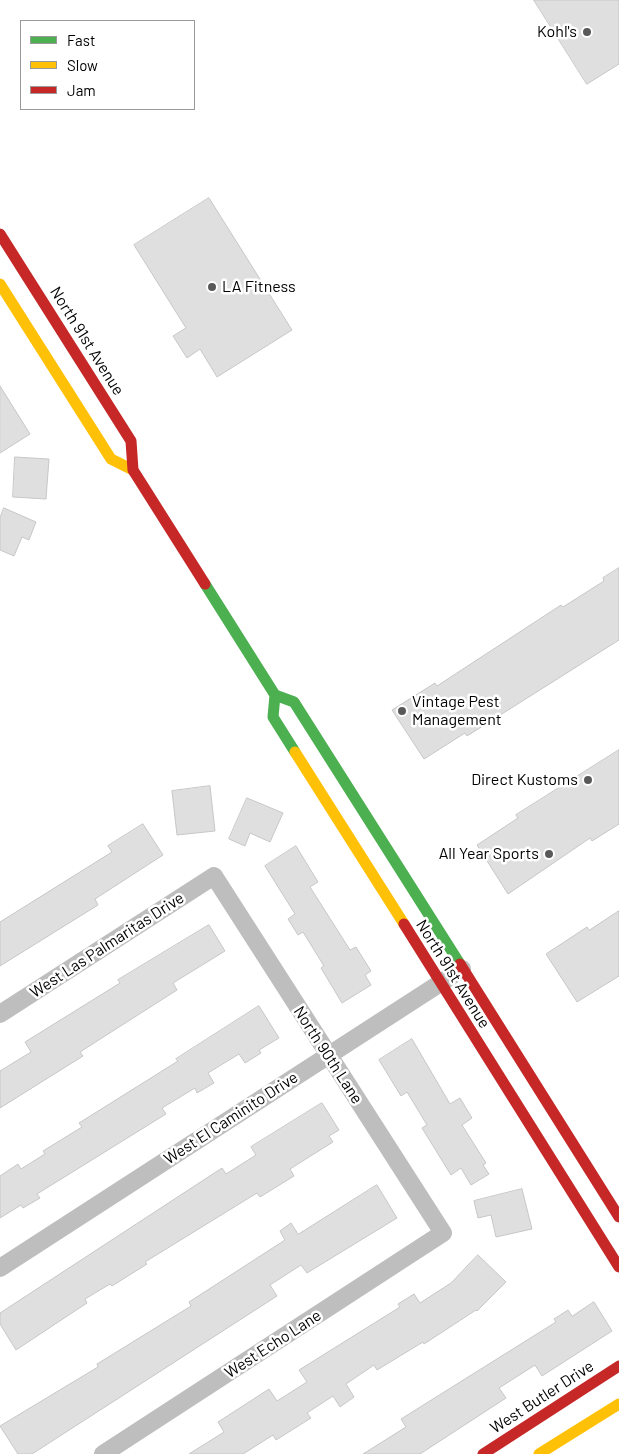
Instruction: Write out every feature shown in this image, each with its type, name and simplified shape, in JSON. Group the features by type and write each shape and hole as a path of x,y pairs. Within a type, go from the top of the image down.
{"main road":[{"name":"North 91st Avenue","path":"0,234 132,442 134,470 275,695 274,716 439,983 619,1267"},
{"path":"0,284 111,459 134,470"},
{"path":"30,303 35,311 67,340"},
{"name":"North 91st Avenue","path":"275,695 294,702 619,1218"},
{"name":"West Butler Drive","path":"483,1454 619,1366"},
{"path":"539,1454 619,1404"}],"street":[{"name":"West Las Palmaritas Drive","path":"0,1014 214,876"},
{"name":"North 90th Lane","path":"214,876 443,1234"},
{"name":"West El Caminito Drive","path":"0,1268 462,969"},
{"name":"West Echo Lane","path":"102,1454 443,1234"}],"building":[{"name":"Kohl's","path":"534,0 619,0 619,64 587,84"},
{"name":"LA Fitness","path":"209,198 292,330 217,377 200,349 187,358 173,336 186,328 134,245"},
{"path":"0,386 30,434 0,453"},
{"path":"15,457 49,459 46,499 13,497"},
{"path":"4,508 36,522 29,540 22,537 14,556 0,550 0,518"},
{"path":"619,568 619,640 467,736 465,733 424,759 392,710 435,683 437,686 561,605 563,607 604,581 603,578"},
{"path":"619,750 619,824 592,841 590,838 508,894 477,845 518,818 516,815"},
{"path":"210,786 215,831 177,835 172,791"},
{"path":"247,798 283,813 270,842 250,833 245,846 229,839"},
{"path":"143,824 163,855 95,899 98,905 0,966 0,922 112,852 108,846"},
{"path":"296,846 318,882 310,887 350,950 356,947 371,971 365,975 371,985 342,1003 321,968 324,966 303,932 298,935 288,919 295,914 265,866"},
{"path":"619,911 619,976 577,1002 546,954 587,927 589,930"},
{"path":"209,925 225,951 173,983 177,990 80,1052 83,1056 0,1108 0,1071 31,1052 25,1042 120,983 118,980"},
{"path":"259,1006 279,1038 259,1050 261,1053 245,1063 239,1054 208,1073 214,1083 197,1093 195,1088 162,1108 166,1114 37,1194 40,1198 23,1208 21,1205 0,1218 0,1176 18,1164 21,1169 45,1154 43,1151 82,1127 79,1123 178,1061 176,1059"},
{"path":"412,1039 450,1104 460,1098 472,1118 462,1125 486,1163 483,1165 489,1174 471,1185 461,1168 451,1175 422,1128 427,1125 407,1092 401,1096 379,1060"},
{"path":"322,1103 339,1130 329,1136 333,1142 290,1169 294,1176 260,1197 257,1193 145,1262 147,1264 112,1286 110,1284 85,1299 87,1303 16,1350 0,1324 0,1313 222,1168 226,1174 256,1155 251,1147"},
{"path":"377,1185 397,1218 307,1273 301,1265 270,1285 277,1296 32,1454 18,1454 0,1426 98,1367 97,1364 191,1306 189,1302 285,1240 280,1231 291,1223 298,1234"},
{"path":"522,1189 532,1229 496,1237 491,1215 478,1218 474,1201"},
{"path":"478,1255 506,1282 477,1311 424,1344 423,1342 377,1370 374,1365 346,1384 354,1397 340,1407 333,1396 307,1413 311,1418 276,1440 273,1435 243,1454 189,1454 224,1432 218,1422 269,1389 277,1401 307,1382 299,1370 400,1307 398,1304 414,1294 420,1303 451,1283"},
{"path":"594,1302 612,1331 542,1376 535,1365 499,1388 506,1398 420,1454 363,1454 406,1427 401,1419 556,1322 554,1319 568,1310 572,1316"}],"traffic: fast":[{"path":"205,584 275,695 273,717 295,752"},
{"path":"275,695 294,702 460,964"}],"traffic: slow":[{"path":"0,284 111,459 133,470"},
{"path":"295,752 404,924"},
{"path":"539,1454 619,1404"}],"traffic: jam":[{"path":"0,234 131,441 133,470 205,584"},
{"path":"404,924 619,1267"},
{"path":"460,964 619,1217"},
{"path":"483,1454 619,1366"}],"place":[{"name":"Kohl's","path":"587,32"},
{"name":"LA Fitness","path":"212,287"},
{"name":"Vintage Pest Management","path":"402,711"},
{"name":"Direct Kustoms","path":"588,780"},
{"name":"All Year Sports","path":"549,854"}]}
